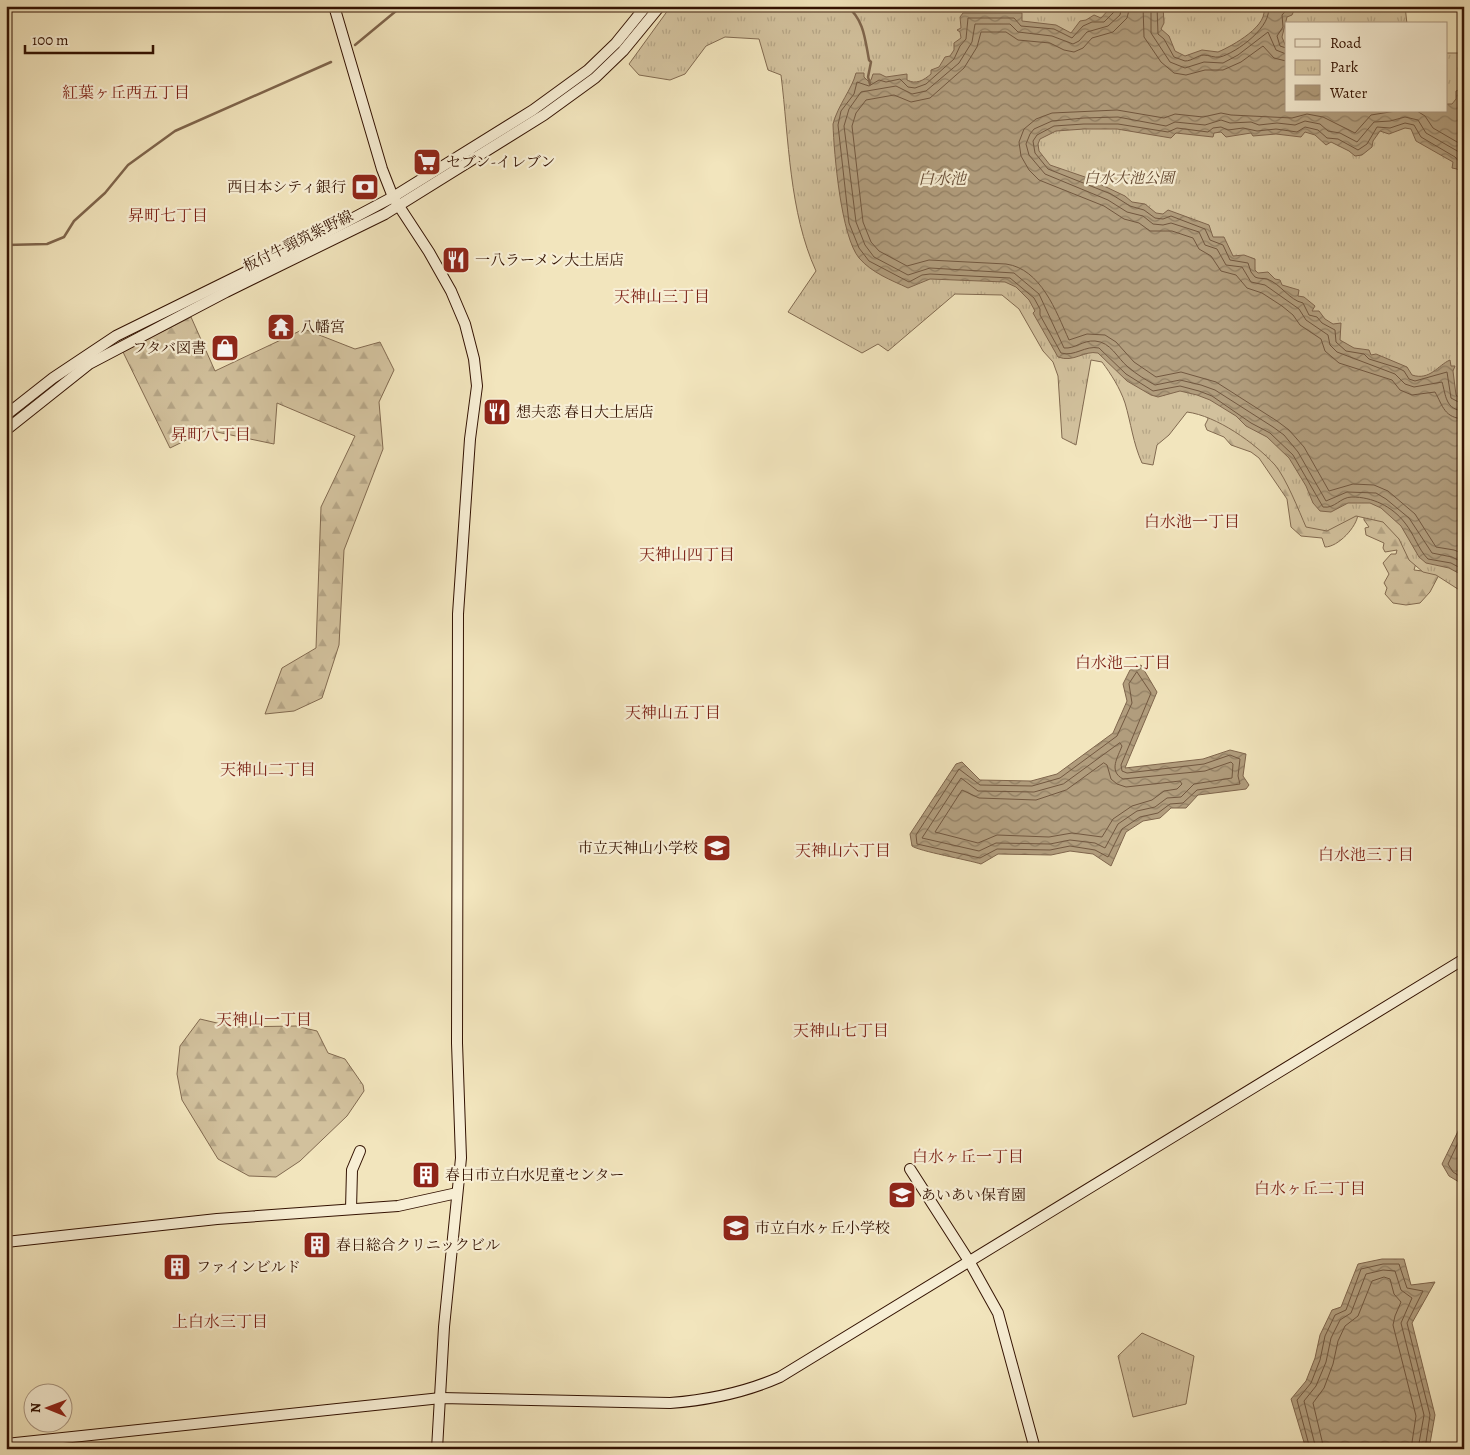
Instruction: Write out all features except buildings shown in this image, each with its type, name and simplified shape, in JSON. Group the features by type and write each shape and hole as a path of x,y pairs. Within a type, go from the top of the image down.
{"street":[{"path":"334,6 363,108 393,196 429,252 462,316 474,359 477,386 470,439 458,614 457,1042 461,1158 444,1327 437,1449"},
{"name":"板付牛頸筑紫野線","path":"6,415 53,378 116,336 329,231 393,196 533,110 588,70 616,43 646,6"},
{"name":"板付牛頸筑紫野線","path":"6,430 74,376 122,345 399,206 544,114 595,78 623,51 660,6"},
{"path":"6,1444 441,1398 670,1403 731,1395 780,1377 1464,959"},
{"path":"351,1209 352,1170 360,1151"},
{"path":"910,1170 969,1262 998,1312 1035,1449"},
{"path":"6,1242 217,1219 398,1206 458,1193"}],"green space":[{"name":"白水大池公園","path":"671,6 1405,6 1407,22 1285,22 1285,112 1448,112 1448,53 1464,53 1464,593 1436,575 1423,572 1409,560 1399,539 1383,522 1356,516 1327,531 1306,527 1288,486 1275,465 1257,448 1235,432 1211,419 1187,412 1169,435 1157,445 1153,465 1142,463 1136,448 1123,397 1102,362 1091,360 1076,445 1062,438 1058,376 1053,362 1043,351 1019,309 1002,295 955,294 888,351 878,344 862,353 788,312 816,271 807,248 795,200 781,75 768,70 759,39 725,37 706,46 685,74 670,80 639,75 629,64"},
{"path":"191,317 215,371 304,329 355,349 380,342 394,370 379,402 383,449 344,550 339,645 322,698 294,711 265,714 282,668 316,648 321,507 355,436 277,403 274,444 207,430 170,448 123,352"},
{"path":"1206,410 1358,514 1351,530 1336,544 1325,547 1322,538 1301,536 1291,527 1287,499 1259,458 1251,452 1231,445 1224,437 1207,430 1205,425 1208,419"},
{"path":"1364,513 1388,522 1416,563 1414,570 1440,573 1430,592 1420,603 1406,605 1393,603 1385,594 1387,588 1384,583 1389,574 1383,563 1391,554 1396,554 1397,550 1385,552 1383,548 1384,543 1366,535 1365,528 1369,527 1364,520"},
{"path":"200,1019 234,1027 296,1026 317,1031 328,1053 345,1059 363,1085 364,1091 347,1116 300,1161 276,1177 249,1176 218,1159 182,1100 177,1074 180,1046"},
{"path":"1142,1333 1194,1356 1186,1404 1133,1417 1118,1356"}],"water":[{"name":"白水池","path":"1112,6 1163,6 1164,23 1161,29 1169,36 1175,51 1185,56 1202,50 1218,52 1240,40 1249,34 1261,20 1264,13 1263,6 1296,6 1292,15 1287,17 1282,37 1285,44 1285,112 1448,112 1448,104 1452,104 1456,99 1456,91 1464,88 1464,175 1457,169 1452,168 1453,162 1416,141 1411,129 1405,128 1389,134 1380,131 1373,141 1372,147 1362,155 1355,156 1331,142 1326,145 1315,135 1305,132 1301,137 1276,134 1253,136 1251,133 1226,137 1221,132 1214,133 1213,137 1176,133 1171,138 1117,129 1084,129 1056,131 1040,139 1038,144 1039,151 1050,165 1085,177 1125,196 1132,202 1145,204 1156,213 1163,214 1168,210 1209,225 1213,237 1224,237 1233,256 1244,255 1255,259 1255,270 1258,273 1268,272 1275,279 1280,280 1282,285 1299,290 1298,296 1304,297 1315,306 1312,311 1319,311 1325,319 1333,324 1341,323 1340,340 1354,348 1369,350 1371,355 1376,354 1407,367 1412,375 1418,376 1424,376 1433,372 1450,360 1451,366 1455,366 1453,371 1456,395 1464,401 1464,576 1449,568 1426,563 1419,557 1401,526 1381,508 1370,503 1348,503 1331,512 1320,511 1313,503 1306,486 1289,458 1267,437 1246,426 1236,416 1210,400 1180,391 1158,397 1151,395 1127,381 1098,353 1088,353 1074,358 1058,357 1033,313 1035,311 1029,300 1016,287 1005,282 930,279 908,288 876,272 859,258 847,232 843,214 837,174 833,124 856,73 864,73 864,77 868,81 871,80 873,74 880,74 886,77 907,74 907,80 917,82 923,80 931,74 931,70 939,67 945,57 950,56 954,50 954,43 961,38 960,32 957,30 961,28 960,17 963,13 1022,13 1022,21 1056,25 1071,33 1080,21 1094,15 1101,18"},
{"path":"1141,665 1157,692 1125,768 1203,759 1230,750 1246,754 1243,776 1249,785 1246,789 1198,795 1186,808 1171,808 1160,818 1143,821 1126,832 1111,866 1093,854 1070,851 1051,855 998,854 981,864 912,846 910,834 956,764 962,762 980,780 1031,781 1057,774 1113,733 1127,701 1123,684 1130,670"},
{"path":"1464,1119 1464,1185 1449,1176 1442,1164"},
{"path":"1382,1259 1404,1259 1411,1285 1435,1282 1412,1323 1435,1415 1429,1449 1306,1449 1291,1399 1306,1381 1315,1358 1320,1335 1332,1310 1341,1307 1358,1264"}],"waterway":[{"path":"355,45 402,6"},
{"path":"847,6 853,11 863,30 871,62 868,77 870,84"},
{"path":"6,245 47,244 64,237 74,221 105,193 128,165 175,131 331,62"}],"place":[{"name":"セブン-イレブン","path":"427,162"},
{"name":"西日本シティ銀行","path":"365,187"},
{"name":"一八ラーメン大土居店","path":"456,260"},
{"name":"八幡宮","path":"281,327"},
{"name":"フタバ図書","path":"225,348"},
{"name":"想夫恋 春日大土居店","path":"497,412"},
{"name":"市立天神山小学校","path":"717,848"},
{"name":"春日市立白水児童センター","path":"426,1175"},
{"name":"あいあい保育園","path":"902,1195"},
{"name":"市立白水ヶ丘小学校","path":"736,1228"},
{"name":"春日総合クリニックビル","path":"317,1245"},
{"name":"ファインビルド","path":"177,1267"}],"district":[{"name":"紅葉ヶ丘西五丁目","path":"126,93"},
{"name":"昇町七丁目","path":"168,216"},
{"name":"天神山三丁目","path":"662,297"},
{"name":"昇町八丁目","path":"211,435"},
{"name":"白水池一丁目","path":"1192,522"},
{"name":"天神山四丁目","path":"687,555"},
{"name":"白水池二丁目","path":"1123,663"},
{"name":"天神山五丁目","path":"673,713"},
{"name":"天神山二丁目","path":"268,770"},
{"name":"天神山六丁目","path":"843,851"},
{"name":"白水池三丁目","path":"1366,855"},
{"name":"天神山一丁目","path":"264,1020"},
{"name":"天神山七丁目","path":"841,1031"},
{"name":"白水ヶ丘一丁目","path":"968,1157"},
{"name":"白水ヶ丘二丁目","path":"1310,1189"},
{"name":"上白水三丁目","path":"220,1322"}]}
